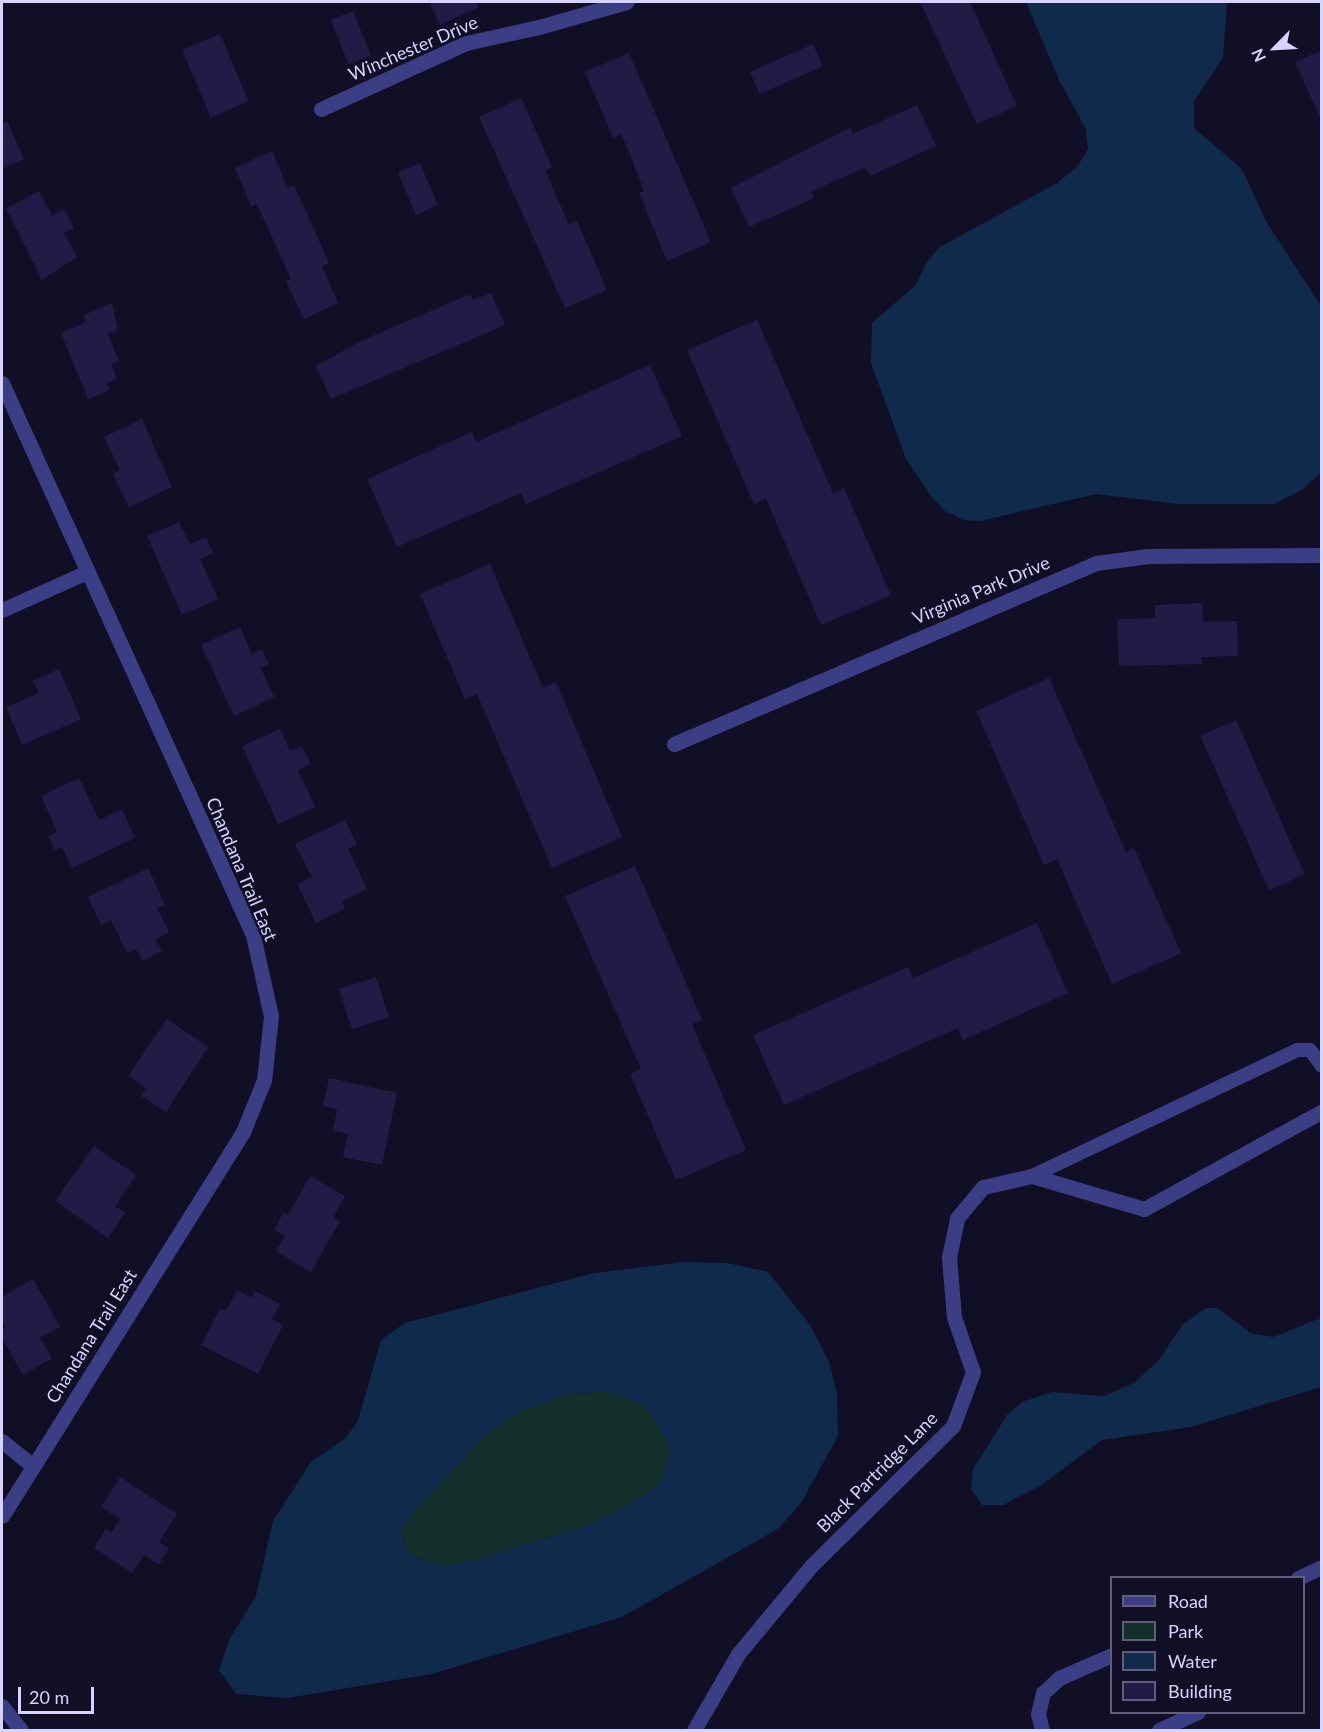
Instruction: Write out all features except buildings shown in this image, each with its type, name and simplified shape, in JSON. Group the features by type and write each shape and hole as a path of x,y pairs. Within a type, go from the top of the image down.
{"street":[{"name":"Winchester Drive","path":"321,109 466,43 539,27 626,2"},
{"name":"Chandana Trail East","path":"2,383 252,934 271,1016 264,1080 243,1132 2,1516"},
{"name":"Virginia Park Drive","path":"674,744 1096,563 1148,556 1322,555"},
{"path":"2,610 87,572"},
{"name":"Black Partridge Lane","path":"694,1731 738,1654 811,1566 953,1426 973,1372 954,1317 949,1257 957,1218 982,1187 1032,1176 1144,1209 1322,1111"},
{"path":"2,1441 32,1465"},
{"path":"1302,1576 1322,1567"},
{"path":"1042,1731 1038,1714 1043,1693 1059,1678 1110,1656"},
{"path":"2,1706 21,1731"},
{"path":"1159,1731 1196,1714"}],"lane":[{"path":"1032,1176 1297,1050 1310,1050 1322,1066"}],"green space":[{"path":"604,1391 644,1404 671,1448 660,1483 652,1491 595,1523 472,1561 441,1566 411,1555 402,1537 402,1528 414,1511 489,1432 515,1414 563,1395"}],"water":[{"path":"1026,2 1227,2 1223,58 1194,101 1194,128 1242,169 1266,221 1321,306 1321,472 1302,490 1274,504 1177,504 1096,494 980,521 964,520 945,511 931,496 906,459 871,363 872,323 915,286 926,263 940,247 1057,183 1077,167 1088,149 1086,129 1059,80"},
{"path":"685,1262 727,1263 768,1272 810,1325 829,1362 837,1394 838,1436 801,1503 778,1529 622,1617 431,1674 287,1698 236,1694 219,1670 229,1640 256,1596 273,1521 311,1462 346,1438 358,1421 381,1340 405,1323 594,1273","holes":["604,1391 644,1404 671,1448 660,1483 652,1491 595,1523 472,1561 441,1566 411,1555 402,1537 402,1528 414,1511 489,1432 515,1414 563,1395"]},
{"path":"1206,1308 1217,1308 1252,1334 1273,1337 1321,1318 1321,1387 1191,1427 1102,1440 1040,1486 1003,1505 982,1505 971,1489 973,1469 1007,1415 1022,1402 1052,1392 1104,1396 1134,1383 1159,1360 1182,1325"}]}
